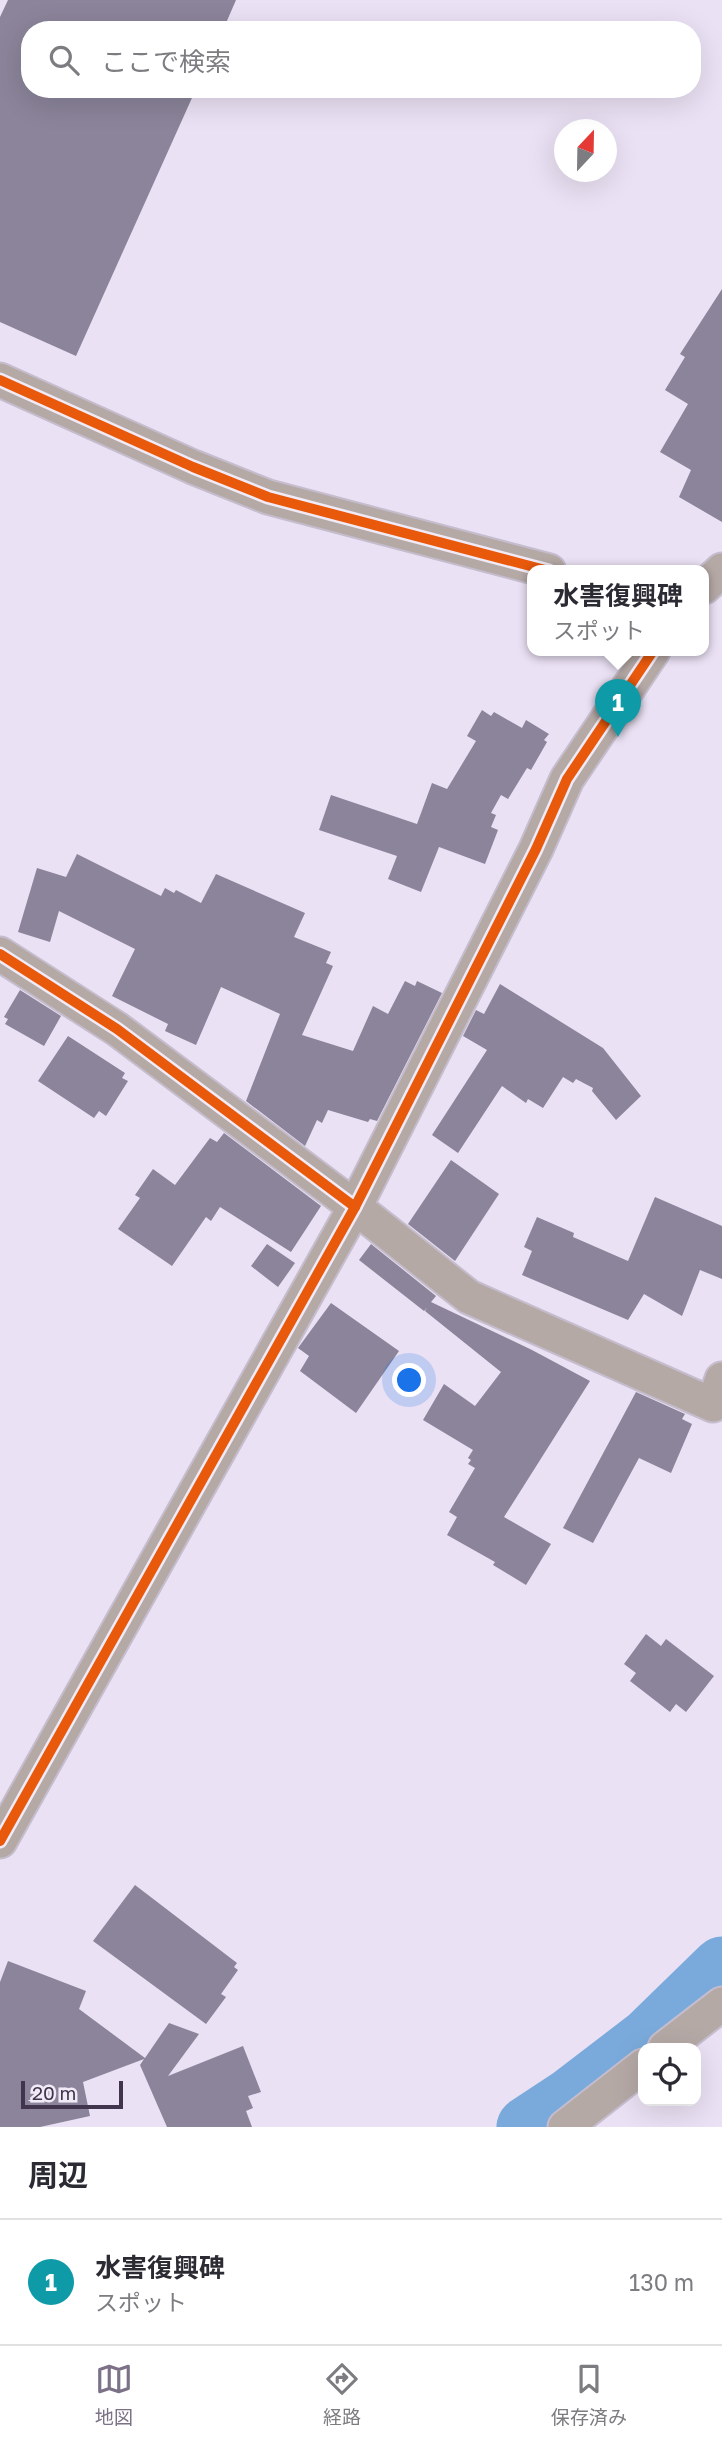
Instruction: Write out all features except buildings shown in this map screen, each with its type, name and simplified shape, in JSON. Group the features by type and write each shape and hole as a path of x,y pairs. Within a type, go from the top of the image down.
{"street":[{"path":"0,380 193,467 268,497 527,565"},
{"path":"709,582 722,570"},
{"path":"4,1826 355,1207 536,849 567,779 650,656"},
{"path":"0,954 117,1029 355,1207 469,1297 713,1405 722,1379"},
{"path":"671,2043 722,2004"},
{"path":"565,2127 638,2070"}],"waterway":[{"path":"527,2127 571,2098 648,2039 722,1967"}],"cycle path":[{"path":"0,380 193,467 268,497 527,565"},
{"path":"0,1841 355,1207 536,849 567,779 650,656"},
{"path":"0,954 117,1029 355,1207"}],"place":[{"name":"水害復興碑","path":"618,737"}]}
